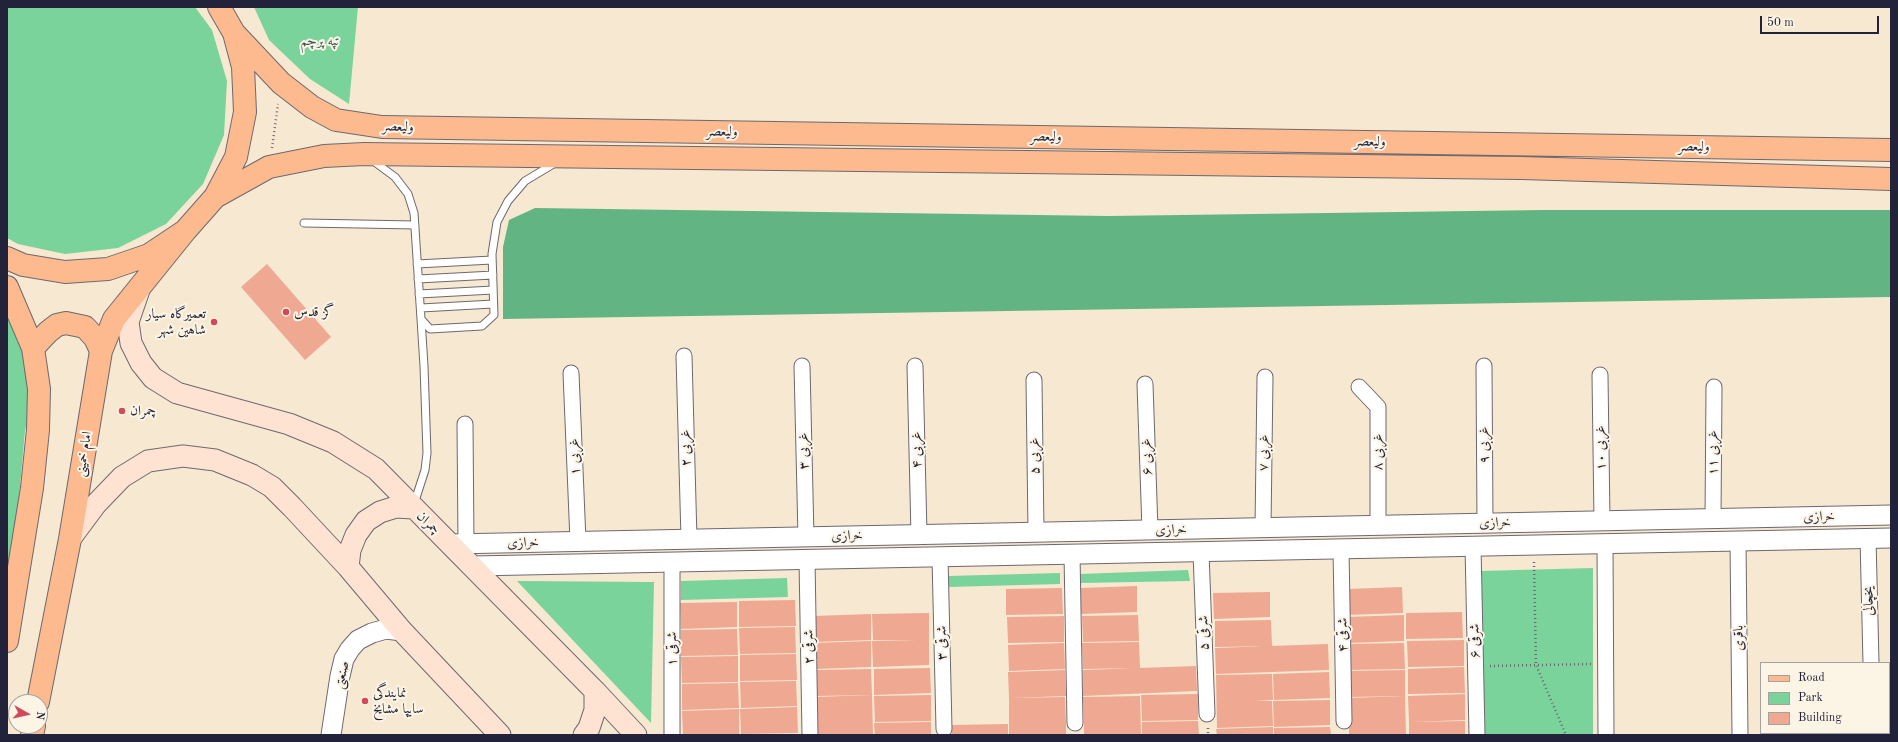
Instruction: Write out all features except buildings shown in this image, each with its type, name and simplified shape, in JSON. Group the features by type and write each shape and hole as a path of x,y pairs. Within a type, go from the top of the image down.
{"main road":[{"name":"ولیعصر","path":"225,16 281,83 312,107 336,120 382,127 1891,150"},
{"path":"7,258 23,265 65,272 108,269 149,255 185,231 215,197 236,157 245,112 243,67 225,16"},
{"name":"ولیعصر","path":"215,197 269,167 324,156 364,154 1522,168 1891,179"},
{"name":"امام خمینی","path":"40,694 70,539 101,351 114,319 185,231"},
{"path":"7,287 33,348 39,389 38,430 32,488 7,641"},
{"name":"چمران","path":"140,288 128,322 131,343 141,363 153,378 177,393 289,424 333,442 376,469 413,508 459,544 473,566 636,735"},
{"path":"33,348 57,325 66,323 85,327 95,338 101,351"},
{"path":"70,539 96,504 122,477 148,461 183,456 215,460 252,475 272,487 348,567 402,631 500,735"},
{"path":"348,567 350,550 356,535 366,521 386,510 396,507 413,508"},
{"path":"584,735 589,728 595,710 595,691"}],"street":[{"name":"۲ غربی","path":"684,356 688,539"},
{"name":"۳ غربی","path":"802,366 806,537"},
{"name":"۴ غربی","path":"915,366 919,535"},
{"name":"۹ غربی","path":"1484,366 1485,523"},
{"name":"۱ غربی","path":"571,373 578,542"},
{"name":"۱۰ غربی","path":"1600,375 1602,521"},
{"name":"۷ غربی","path":"1263,528 1265,378"},
{"name":"۵ غربی","path":"1034,380 1036,532"},
{"name":"۶ غربی","path":"1144,530 1145,384"},
{"name":"۸ غربی","path":"1359,387 1378,407 1378,526"},
{"name":"۱۱ غربی","path":"1713,519 1714,387"},
{"path":"459,544 465,424"},
{"name":"خرازی","path":"459,544 1891,515"},
{"path":"1404,525 1405,548"},
{"path":"1139,553 1144,530"},
{"name":"یخچالی","path":"1868,538 1871,662"},
{"name":"خرازی","path":"473,566 1891,538"},
{"name":"باقری","path":"1738,541 1740,735"},
{"path":"1605,544 1606,735"},
{"name":"۶ شرقی","path":"1473,546 1477,735"},
{"name":"۴ شرقی","path":"1341,549 1344,721"},
{"name":"۵ شرقی","path":"1201,552 1207,714"},
{"path":"1072,554 1075,723"},
{"name":"۳ شرقی","path":"940,557 944,729"},
{"name":"۲ شرقی","path":"807,560 810,735"},
{"name":"۱ شرقی","path":"672,562 672,735"},
{"name":"صنعتی","path":"330,735 340,676 344,659 350,649 358,640 386,628 402,631"}],"lane":[{"path":"364,154 395,177 408,194 414,213 424,366 427,454 425,470 413,508"},
{"path":"421,319 430,329 482,326 494,316 492,260 496,222 508,201 525,181 566,156"},
{"path":"304,223 415,225"},
{"path":"417,264 492,260"},
{"path":"418,279 492,275"},
{"path":"419,294 493,290"},
{"path":"420,308 493,304"}],"path":[{"path":"269,167 281,83"},
{"path":"1533,545 1536,665 1566,735"},
{"path":"1475,666 1606,664"}],"green space":[{"path":"7,7 195,7 212,30 227,81 224,135 203,184 166,224 118,248 65,254 18,244 7,238"},
{"name":"تپه پرچم","path":"254,7 358,7 349,104 310,79 269,40"},
{"path":"535,208 1109,216 1543,210 1891,210 1891,297 503,319 503,247 509,220"},
{"path":"7,304 22,336 32,400 25,431 17,519 7,579"},
{"path":"1593,568 1593,735 1484,735 1480,571"},
{"path":"1188,570 1190,581 1080,583 1080,574"},
{"path":"1060,573 1060,584 948,587 948,576"},
{"path":"787,578 788,597 681,600 681,581"},
{"path":"517,581 654,582 651,723"}],"place":[{"name":"گز قدس","path":"286,312"},
{"name":"تعمیرگاه سیار شاهین شهر","path":"214,322"},
{"name":"چمران","path":"122,411"},
{"name":"نمایندگی سایپا مشایخ","path":"365,701"}]}
